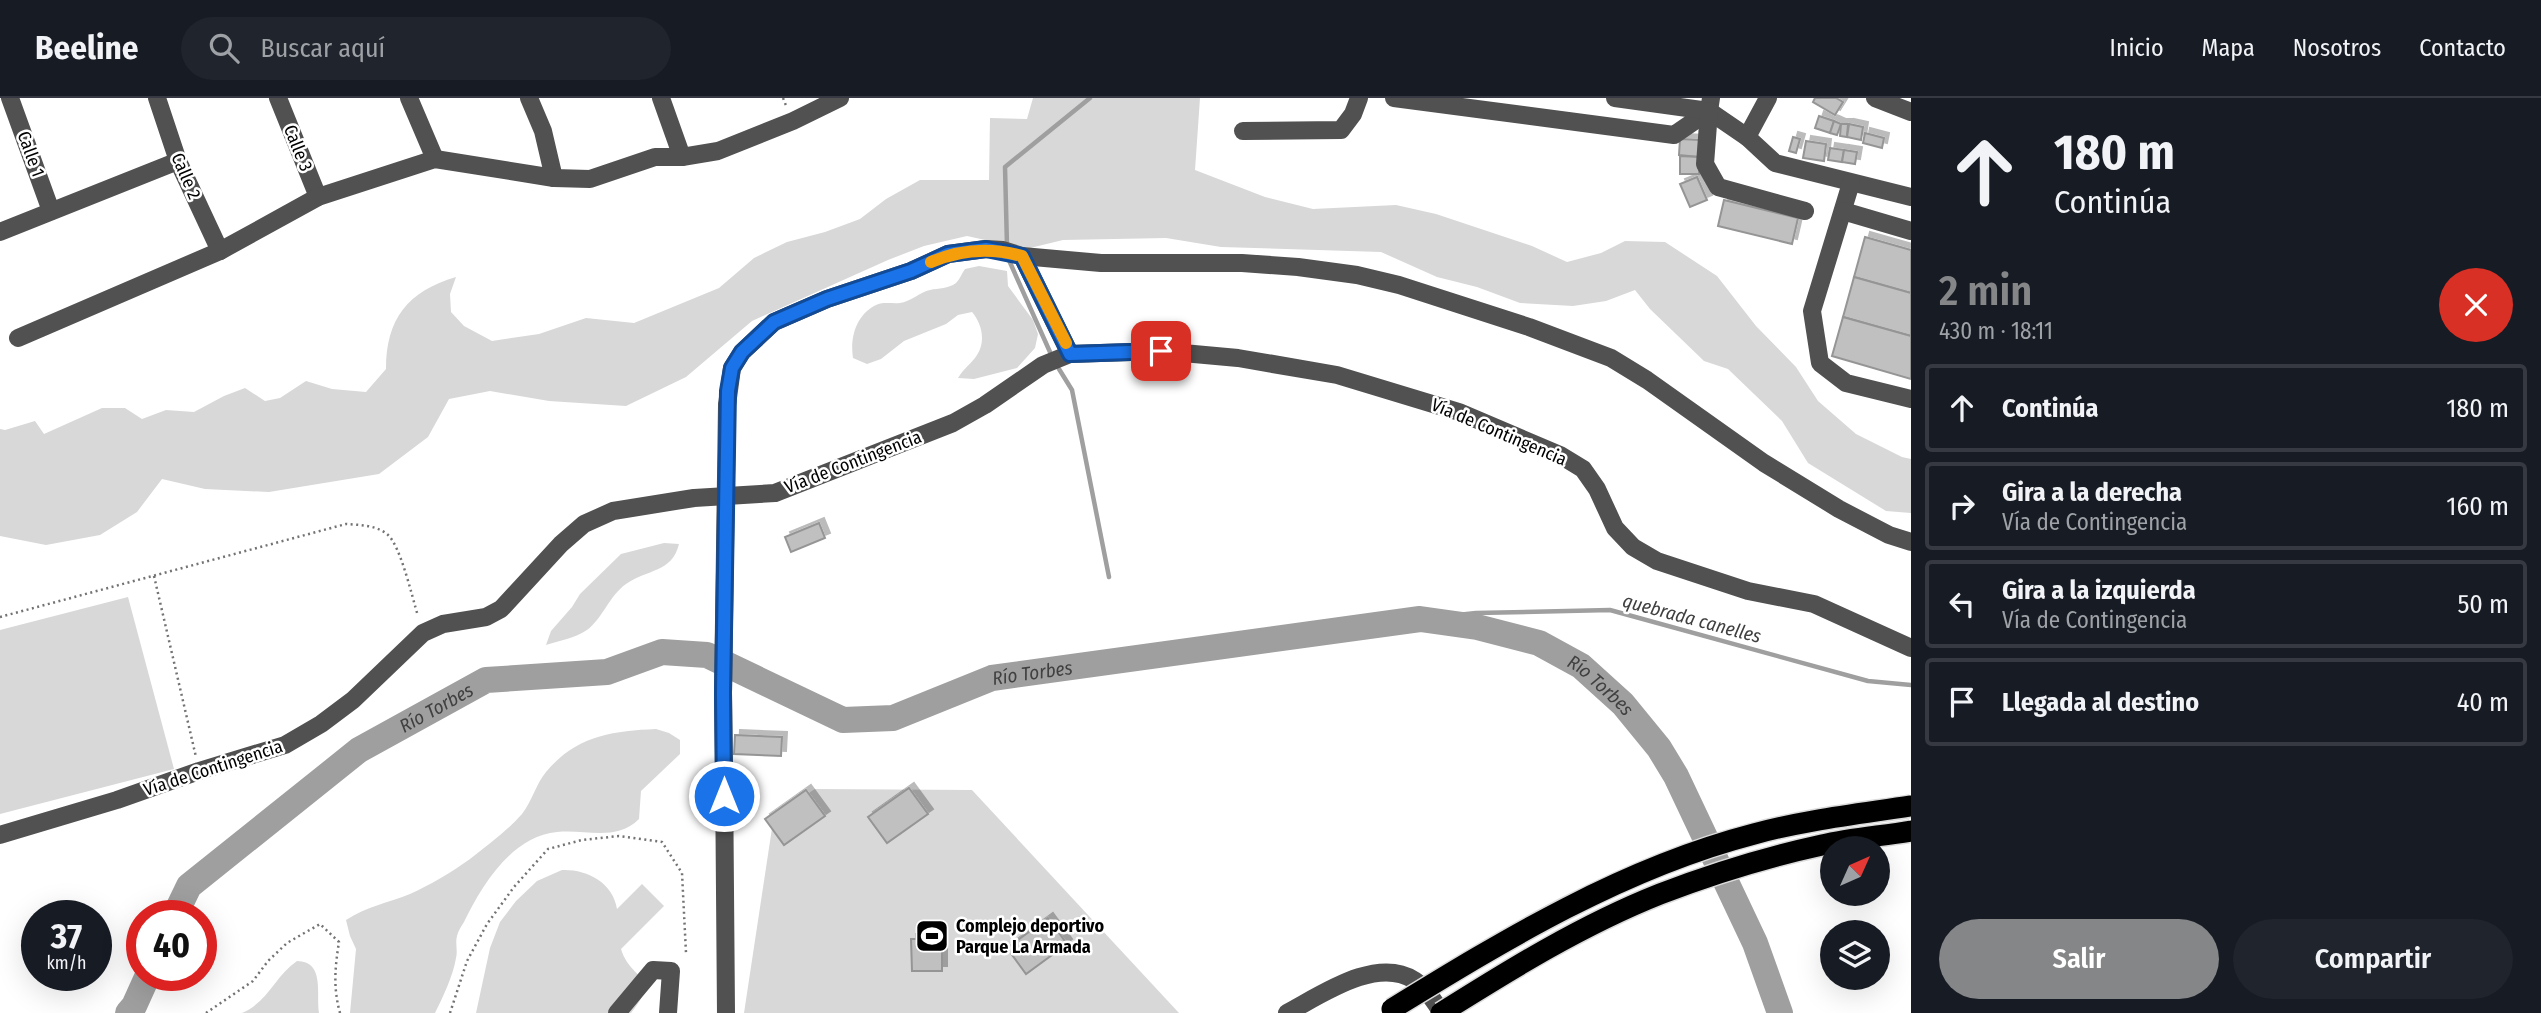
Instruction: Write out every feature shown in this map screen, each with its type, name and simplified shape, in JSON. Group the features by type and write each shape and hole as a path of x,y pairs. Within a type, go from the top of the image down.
{"highway":[{"path":"1392,1009 1492,948 1641,873 1755,833 1911,806"},
{"path":"1441,1013 1507,971 1578,932 1659,895 1773,857 1825,844 1911,831"}],"street":[{"name":"Calle 1","path":"10,98 51,211"},
{"name":"Calle 2","path":"157,98 178,160 220,251"},
{"name":"Calle 3","path":"278,98 318,197"},
{"path":"409,98 435,159"},
{"path":"530,98 543,131 554,178"},
{"path":"661,98 682,157"},
{"path":"18,338 220,251 318,197 435,159 554,178 590,178 655,157 682,157 718,152 840,98"},
{"path":"1243,131 1341,130 1353,114 1359,98"},
{"path":"1394,98 1674,135 1710,105"},
{"path":"1615,98 1710,105 1775,163 1911,197"},
{"path":"1747,137 1768,98"},
{"path":"1875,98 1911,112"},
{"path":"1710,105 1705,164 1718,187 1805,211"},
{"path":"0,232 178,160"},
{"path":"1851,183 1812,311 1820,363 1846,383 1911,399"},
{"path":"1843,211 1911,230"},
{"path":"726,1013 723,693 727,405 732,368 742,352 774,322 827,299 911,271 948,254 986,249 1022,256 1101,262 1298,267 1357,275 1399,285 1504,319 1611,358 1647,380 1764,463 1839,509 1888,535 1911,542"},
{"path":"1022,256 1070,354"},
{"name":"Vía de Contingencia","path":"0,835 285,745 321,724 353,700 423,633 443,624 486,617 501,609 561,544 584,524 612,511 694,498 775,493 953,424 1043,365 1070,354 1161,351 1238,358 1337,375 1459,412 1560,455 1583,469 1597,489 1615,528 1633,547 1657,561 1748,591 1814,604 1911,648"},
{"path":"617,1013 653,970 671,971 668,1013"},
{"path":"1287,1013 1345,982 1386,972 1414,980 1427,991 1441,1013"}],"path":[{"path":"0,617 346,524 373,527 387,533 396,544 423,633"},
{"path":"154,576 199,771"},
{"path":"450,1013 467,961 487,924 514,887 548,849 582,840 619,836 663,842 682,873 686,953"},
{"path":"206,1013 253,981 268,961 287,943 320,924 339,942 335,993 340,1013"}],"shaded area":[{"path":"1033,98 1200,98 1195,170 1265,197 1313,209 1396,205 1436,214 1532,246 1567,262 1601,253 1625,241 1665,242 1717,276 1756,326 1796,367 1818,401 1856,434 1911,459 1911,513 1886,511 1808,463 1782,421 1728,369 1704,361 1650,309 1635,290 1606,301 1573,306 1520,303 1477,287 1437,277 1381,252 1221,247 1166,238 1063,240 1026,249 967,236 924,246 888,260 752,321 686,377 626,406 549,401 490,391 449,399 428,437 379,474 269,492 205,489 162,479 137,512 100,535 46,545 0,536 0,429 35,421 44,434 102,408 125,408 142,419 166,410 194,412 245,388 265,401 280,398 306,381 332,389 366,392 386,369 390,336 403,310 425,290 456,277 450,294 451,312 464,326 492,341 539,334 586,318 634,323 719,288 754,258 787,242 860,219 886,199 920,180 989,180 990,118 1027,119"},
{"path":"979,266 1007,271 1008,286 1033,320 1038,334 1035,348 1017,368 974,379 958,378 980,350 980,327 972,312 958,315 946,324 904,341 881,359 867,364 853,358 852,343 858,322 877,304 904,302 926,291 950,286 956,283 965,269"},
{"path":"664,543 679,544 671,560 620,589 587,630 546,645 551,631 580,594 621,554"},
{"path":"128,597 174,769 0,814 0,630"},
{"path":"656,729 680,740 680,754 641,791 639,819 630,826 611,832 557,832 541,835 513,852 489,878 459,931 453,972 435,1013 350,1013 356,949 346,920 418,890 470,859 522,814 546,772 570,750 609,734"},
{"name":"Complejo deportivo Parque La Armada","path":"815,789 972,790 1179,1013 744,1013 774,815"},
{"path":"562,870 580,872 597,879 610,891 617,909 642,884 664,906 621,949 625,959 644,984 640,1001 631,1013 476,1013 490,948 500,922 516,901 537,881"},
{"path":"297,961 306,962 315,972 319,1013 242,1013 265,996"}],"building":[{"path":"1815,98 1836,98 1843,102 1835,115 1813,102"},
{"path":"1819,116 1834,121 1830,133 1815,128"},
{"path":"1834,121 1841,124 1837,135 1830,133"},
{"path":"1841,124 1848,124 1847,137 1840,136"},
{"path":"1849,124 1863,127 1861,140 1847,137"},
{"path":"1865,133 1884,138 1882,148 1863,143"},
{"path":"1793,137 1800,139 1796,153 1789,151"},
{"path":"1680,139 1700,140 1699,157 1679,155"},
{"path":"1806,141 1826,144 1824,161 1803,158"},
{"path":"1830,148 1844,150 1842,162 1828,160"},
{"path":"1844,150 1857,152 1855,164 1842,162"},
{"path":"1680,156 1699,157 1699,174 1680,174"},
{"path":"1697,177 1707,200 1690,207 1680,184"},
{"path":"1724,200 1798,218 1792,244 1718,226"},
{"path":"1865,237 1911,250 1911,293 1854,277"},
{"path":"1854,277 1911,293 1911,336 1843,317"},
{"path":"1843,317 1911,336 1911,379 1832,356"},
{"path":"819,523 825,538 791,552 785,537"},
{"path":"735,735 782,737 781,756 734,754"},
{"path":"909,788 928,814 887,843 868,817"},
{"path":"806,790 825,816 784,845 765,819"},
{"path":"1048,918 1067,944 1026,974 1007,948"},
{"path":"911,939 942,939 942,971 912,971"}],"waterway":[{"path":"1007,246 1005,167 1090,98"},
{"path":"1008,258 1050,352"},
{"path":"1059,369 1072,390 1109,577"},
{"name":"quebrada canelles","path":"1420,619 1476,613 1610,610 1868,681 1911,685"},
{"name":"Río Torbes","path":"182,900 189,886 359,750 486,680 607,672 662,652 707,655 843,720 893,718 992,678 1420,619 1477,627 1539,643 1581,666 1623,704 1659,748 1676,776 1755,943 1780,1013"},
{"name":"Río Torbes","path":"128,1013 141,991"}],"slow traffic":[{"path":"931,262 948,254 986,249 1003,250 1022,256 1066,343"}],"place":[{"name":"Complejo deportivo Parque La Armada","path":"932,936"}],"route":[{"path":"724,796 728,391 732,368 757,336 774,322 827,299 911,271 948,254 986,249 1003,250 1022,256 1058,324 1070,354 1161,351"}]}
